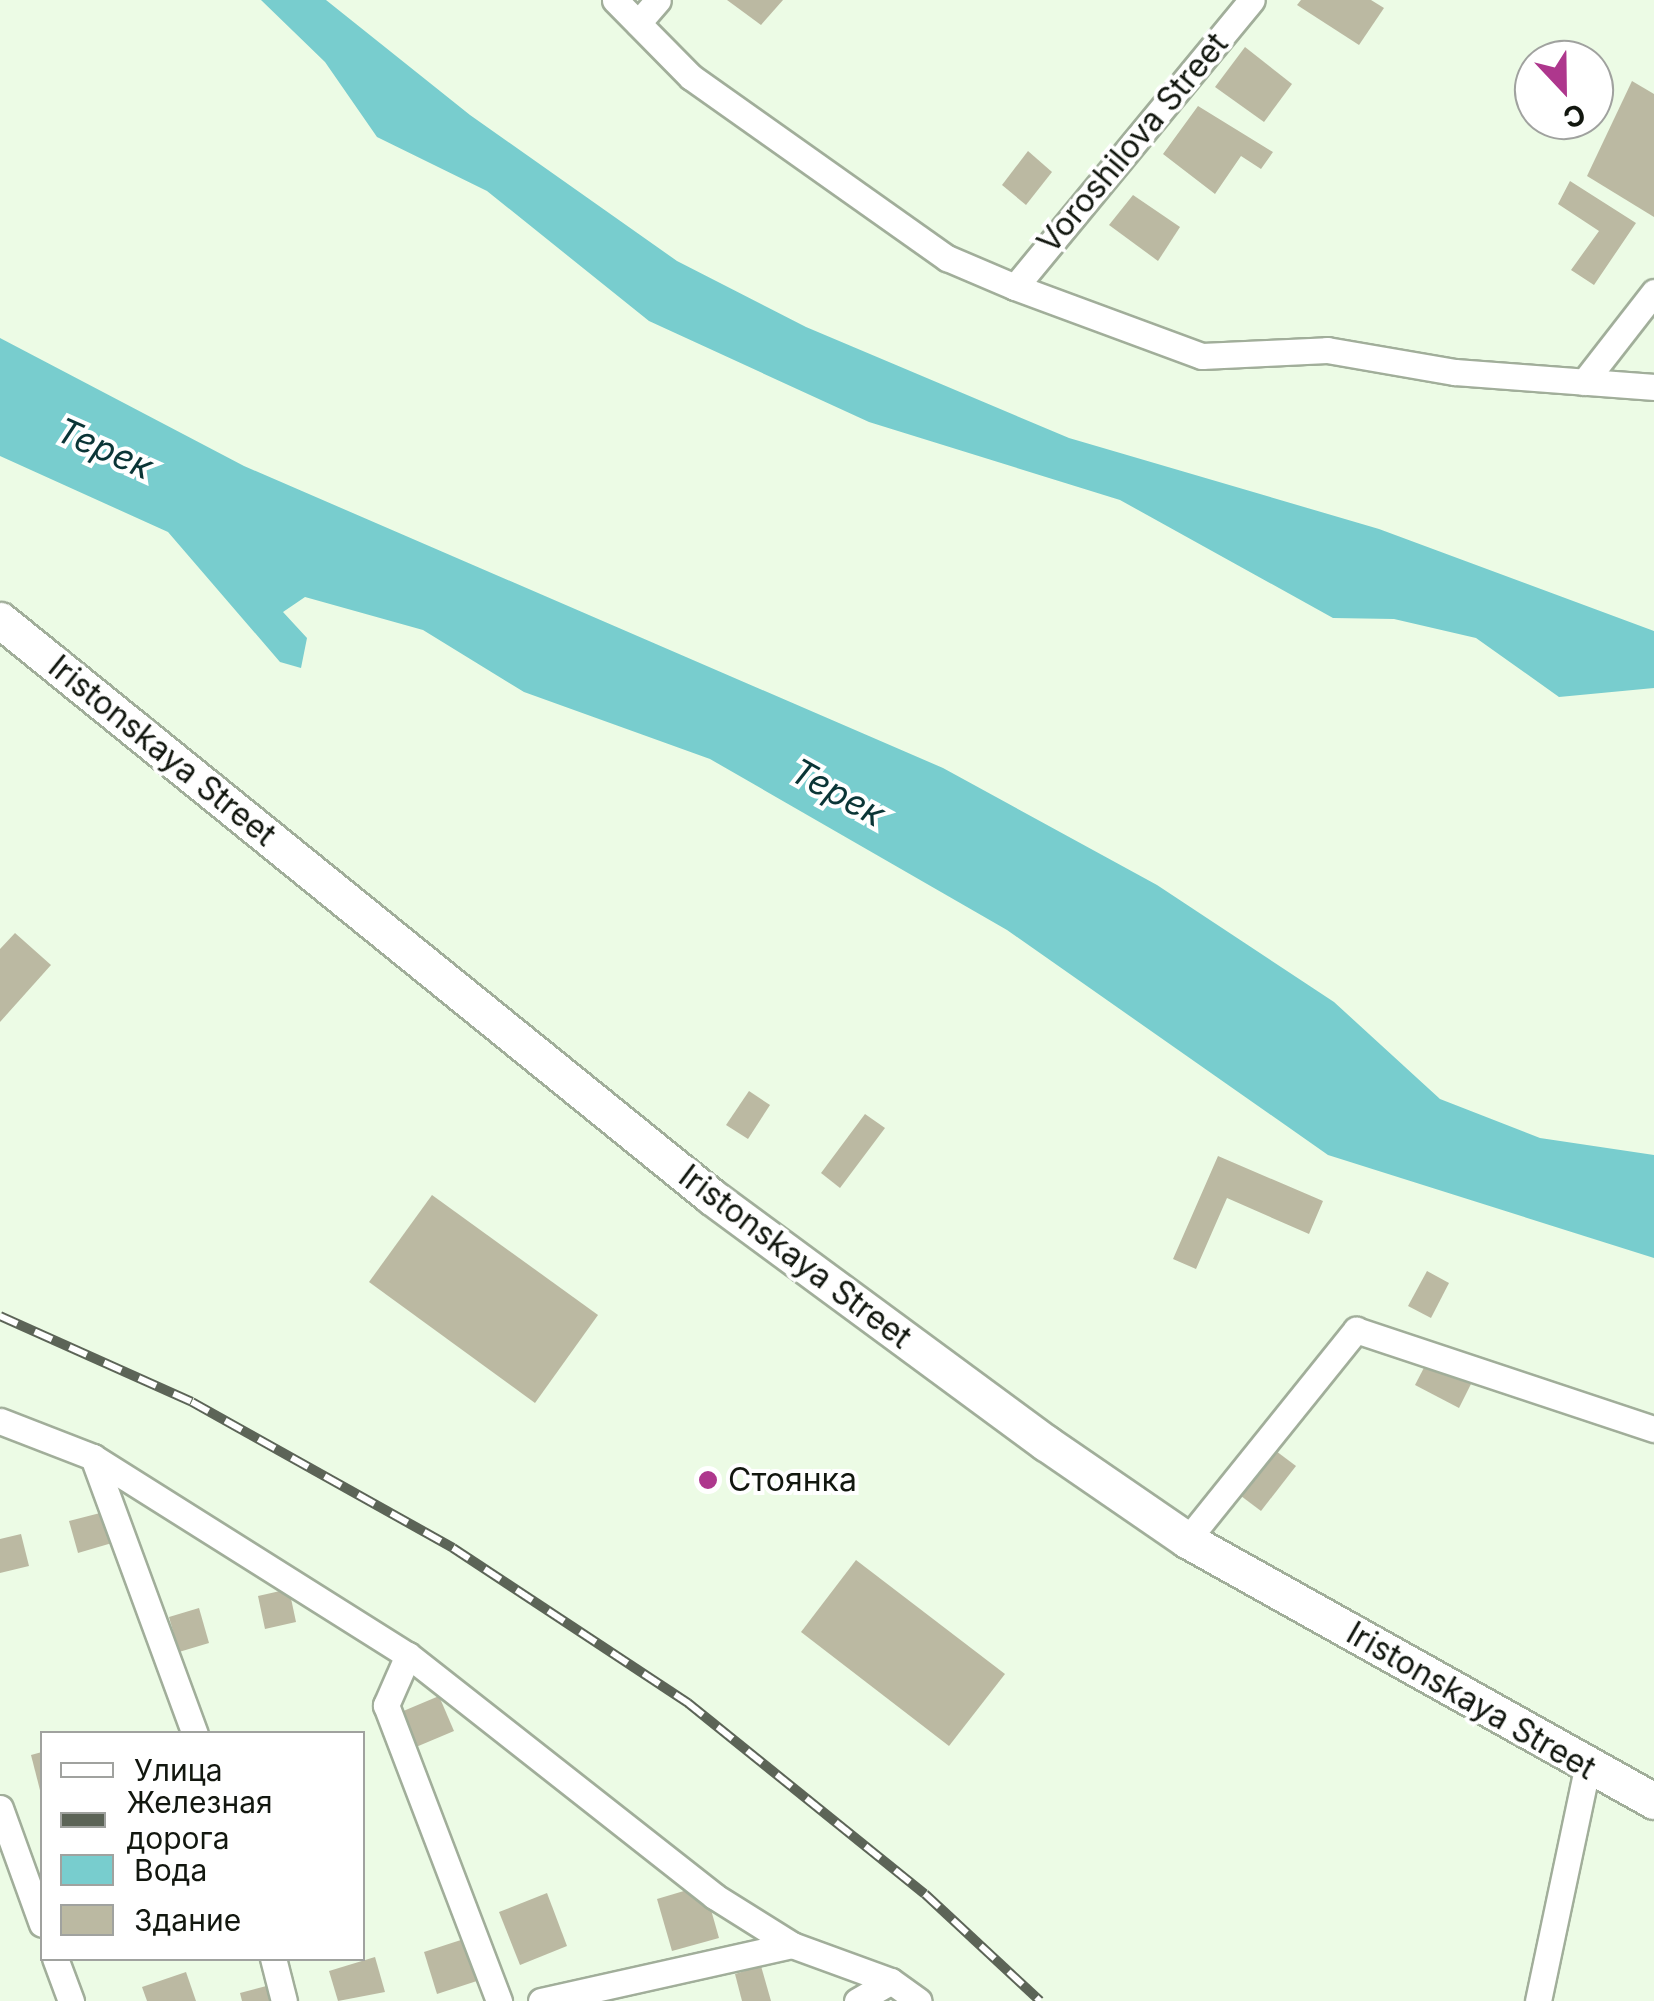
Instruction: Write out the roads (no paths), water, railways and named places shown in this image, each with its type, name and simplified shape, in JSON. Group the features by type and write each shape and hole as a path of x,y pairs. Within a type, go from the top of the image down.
{"main road":[{"name":"Iristonskaya Street","path":"0,620 712,1196 1187,1540 1587,1769 1654,1801"}],"street":[{"path":"616,0 691,77 946,258 1015,287 1202,356 1327,350 1654,388"},
{"path":"638,24 658,0"},
{"name":"Voroshilova Street","path":"1015,287 1252,0"},
{"path":"1584,382 1654,292"},
{"path":"1187,1540 1356,1330 1654,1428"},
{"path":"0,1421 94,1457 408,1655 714,1896 792,1945 892,1981 919,2001"},
{"path":"94,1457 193,1731"},
{"path":"408,1655 386,1705 499,2001"},
{"path":"1538,2001 1587,1769"},
{"path":"0,1808 40,1918"},
{"path":"541,2001 792,1945"},
{"path":"56,1961 70,2001"},
{"path":"274,1961 284,2001"},
{"path":"857,2001 892,1981"}],"water":[{"path":"261,0 326,0 470,115 677,261 806,327 1069,438 1379,529 1654,631 1654,688 1559,697 1476,638 1394,619 1333,618 1120,500 869,422 649,321 487,191 377,137 325,62"},
{"name":"Терек","path":"0,338 244,466 943,768 1157,885 1334,1002 1440,1099 1540,1138 1654,1155 1654,1258 1328,1155 1007,930 710,759 524,692 423,630 305,597 283,612 307,638 301,668 280,662 168,532 0,456"}],"railway":[{"path":"0,1316 192,1402 453,1548 688,1703 925,1894 1040,2001"}],"place":[{"name":"Стоянка","path":"708,1480"}]}
